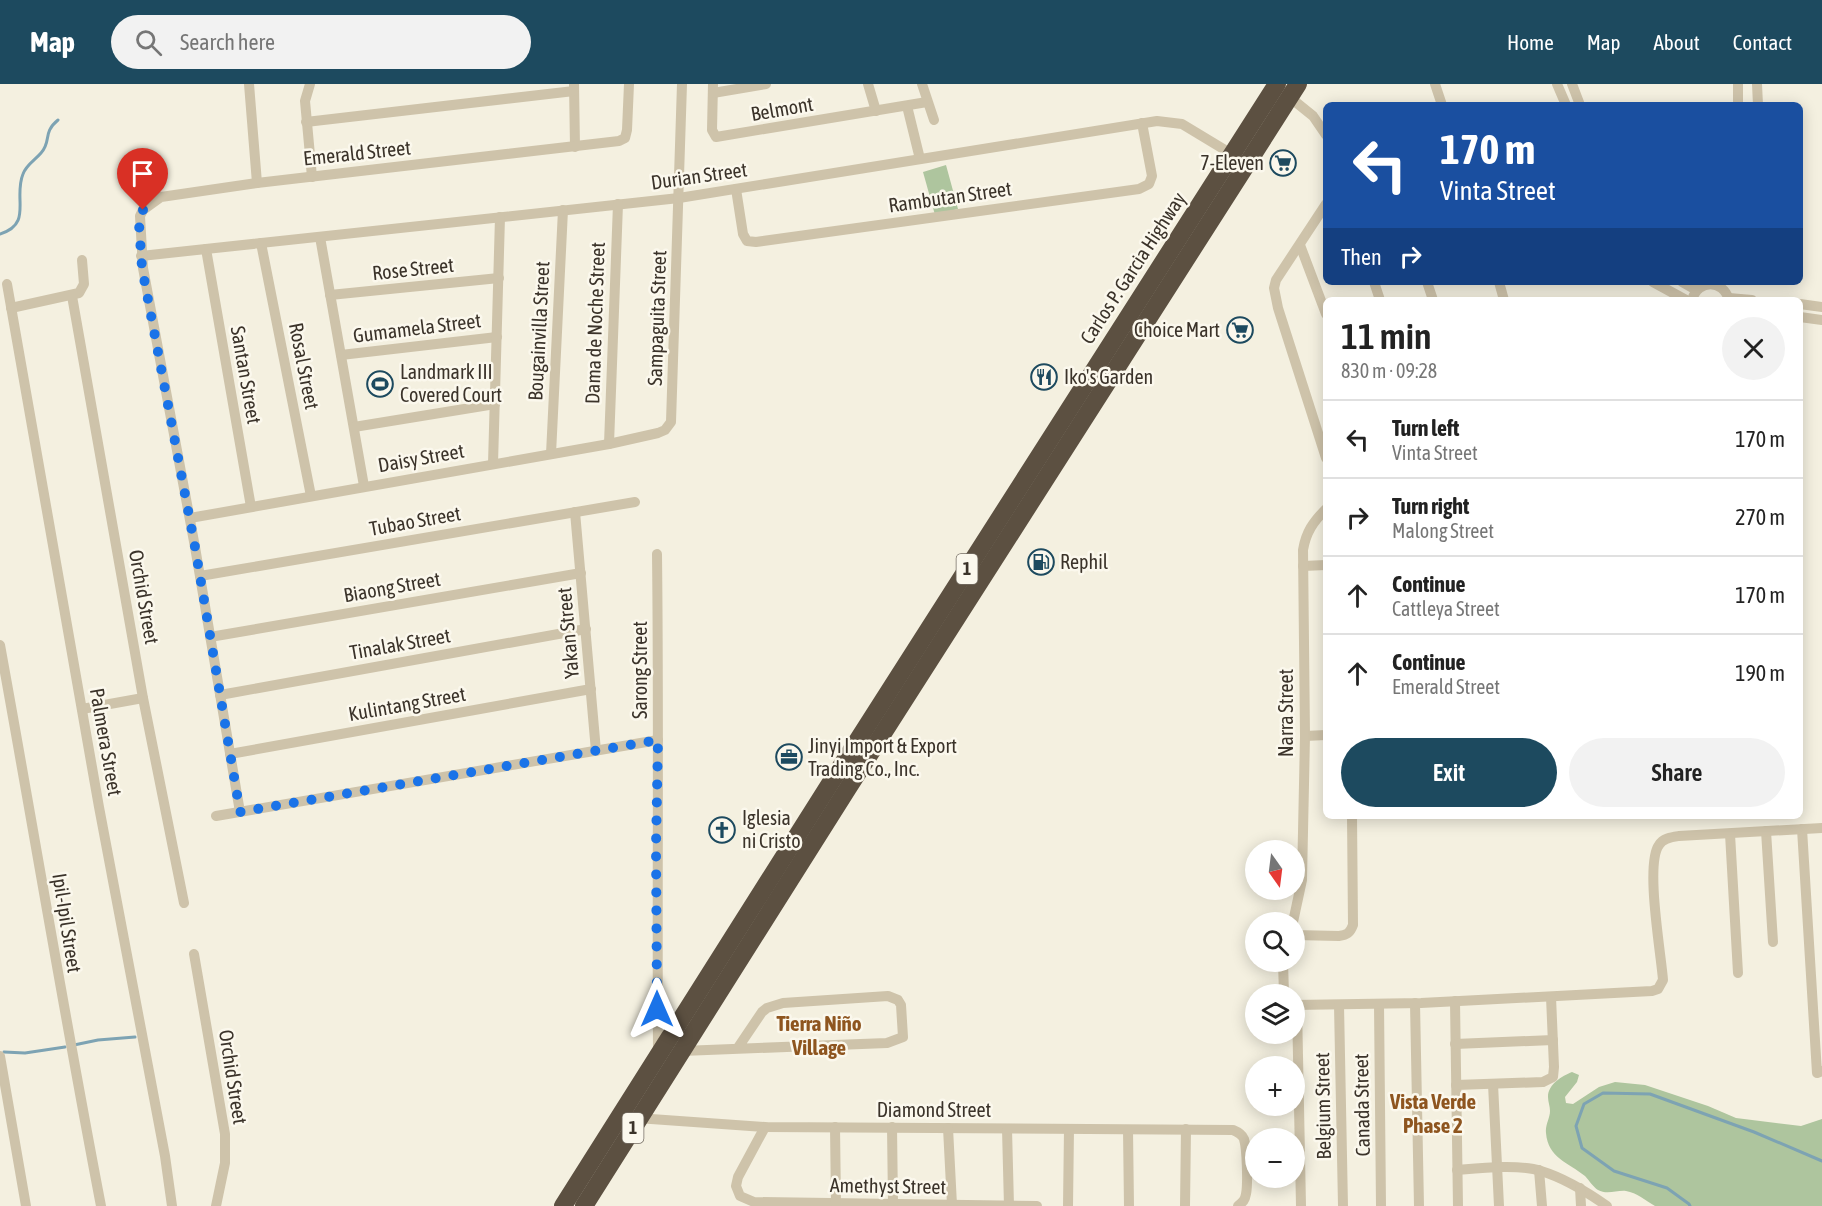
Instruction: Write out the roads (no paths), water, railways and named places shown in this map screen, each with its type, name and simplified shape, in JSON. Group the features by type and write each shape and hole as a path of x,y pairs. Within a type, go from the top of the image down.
{"highway":[{"name":"Carlos P. Garcia Highway","path":"671,1058 1285,88"},
{"name":"Carlos P. Garcia Highway","path":"563,1206 671,1058 1240,159"},
{"name":"Carlos P. Garcia Highway","path":"584,1206 631,1114"}],"street":[{"path":"249,84 257,183"},
{"path":"309,84 305,100 312,177"},
{"path":"523,84 523,97"},
{"name":"Emerald Street","path":"240,812 190,518 141,256 140,216 143,210 152,202 176,194 619,141 625,138 627,130 629,84"},
{"name":"Sampaguita Street","path":"658,433 665,430 671,422 682,84"},
{"path":"713,88 766,84"},
{"path":"868,84 876,111"},
{"path":"922,84 934,120"},
{"path":"1435,84 1441,102"},
{"path":"1557,84 1565,102"},
{"path":"1572,84 1579,102"},
{"path":"1738,84 1738,102"},
{"path":"1757,84 1758,102"},
{"path":"306,122 523,97 574,88 574,147"},
{"name":"Belmont","path":"713,88 712,130 714,136 720,137 927,102"},
{"path":"1285,88 1313,116 1323,131"},
{"path":"907,106 920,159"},
{"name":"Durian Street","path":"141,256 679,198 1142,123 1170,121 1182,124 1240,159"},
{"name":"Rambutan Street","path":"736,189 743,234 747,241 756,242 1139,189 1149,184 1152,176 1142,123"},
{"name":"Dama de Noche Street","path":"609,444 618,204"},
{"path":"1323,209 1276,280 1275,298 1323,449"},
{"name":"Bougainvilla Street","path":"551,454 563,210"},
{"path":"493,464 500,217"},
{"path":"320,237 364,486"},
{"name":"Rosal Street","path":"261,243 311,496"},
{"path":"1300,245 1323,306"},
{"name":"Santan Street","path":"206,249 251,507"},
{"path":"11,308 79,293 84,284 82,260"},
{"name":"Rose Street","path":"330,295 499,278"},
{"name":"Palmera Street","path":"7,284 82,709 163,1144 172,1206"},
{"path":"1658,285 1680,297"},
{"path":"1694,295 1706,285"},
{"path":"1727,292 1743,297"},
{"name":"Orchid Street","path":"72,296 143,698 184,903"},
{"path":"1803,304 1822,307"},
{"path":"1803,317 1822,320"},
{"name":"Gumamela Street","path":"341,355 497,337"},
{"path":"354,427 495,404"},
{"name":"Daisy Street","path":"190,518 609,444 658,433"},
{"name":"Tubao Street","path":"200,576 635,502"},
{"name":"Yakan Street","path":"575,512 596,751"},
{"name":"Narra Street","path":"1295,912 1302,880 1305,537 1309,528 1323,512"},
{"name":"Sarong Street","path":"657,554 656,846 671,1058"},
{"path":"1303,566 1323,565"},
{"name":"Biaong Street","path":"210,637 581,573"},
{"name":"Tinalak Street","path":"220,695 586,629"},
{"name":"Ipil-Ipil Street","path":"0,645 63,1010 101,1206"},
{"name":"Kulintang Street","path":"230,754 591,689"},
{"path":"82,709 143,698"},
{"path":"1305,736 1323,735"},
{"path":"216,816 658,740"},
{"path":"1305,935 1339,936 1349,933 1353,925 1352,819"},
{"path":"1305,1005 1551,997 1658,989 1663,980 1653,873 1659,844 1670,838 1704,834 1822,828"},
{"path":"1803,829 1817,1073 1822,1071"},
{"path":"1766,831 1773,942"},
{"path":"1730,834 1738,973"},
{"name":"Orchid Street","path":"194,954 225,1134 225,1163 216,1206"},
{"path":"671,1058 737,1049 894,1042 903,1037 901,1005 898,1000 888,996 783,1003 762,1012 737,1049"},
{"path":"1456,1085 1548,1080 1553,1077 1551,997"},
{"path":"1455,1001 1458,1206"},
{"path":"1415,1003 1419,1206"},
{"name":"Canada Street","path":"1378,1004 1381,1206"},
{"name":"Belgium Street","path":"1339,1005 1343,1206"},
{"path":"1455,1044 1553,1040"},
{"path":"1297,1044 1301,1206"},
{"path":"0,1056 26,1206"},
{"path":"1493,1084 1498,1206"},
{"name":"Diamond Street","path":"631,1114 765,1127 1233,1130 1244,1138 1247,1191 1244,1202 1238,1206"},
{"name":"Amethyst Street","path":"765,1127 738,1177 736,1186 741,1196 754,1202 1037,1206"},
{"path":"836,1127 836,1203"},
{"path":"892,1127 893,1204"},
{"path":"948,1128 951,1205"},
{"path":"1007,1129 1009,1206"},
{"path":"1068,1206 1069,1129"},
{"path":"1185,1206 1186,1129"},
{"path":"1128,1130 1129,1206"},
{"path":"1457,1170 1497,1167 1539,1170 1580,1188 1606,1206"},
{"path":"1539,1170 1542,1206"},
{"path":"1580,1188 1581,1206"}],"waterway":[{"path":"0,234 10,230 16,224 20,209 20,183 24,171 44,149 48,133 58,120"},
{"path":"74,1045 98,1040 135,1037"},
{"path":"4,1052 25,1053 65,1047"},
{"path":"1690,1206 1667,1188 1614,1171 1582,1148 1576,1126 1584,1104 1603,1093 1650,1094 1754,1132 1822,1161"}],"place":[{"name":"7-Eleven","path":"1283,163"},
{"name":"Choice Mart","path":"1240,330"},
{"name":"Iko's Garden","path":"1044,377"},
{"name":"Landmark III Covered Court","path":"380,384"},
{"name":"Rephil","path":"1041,562"},
{"name":"Jinyi Import & Export Trading Co., Inc.","path":"789,757"},
{"name":"Iglesia ni Cristo","path":"722,830"}],"district":[{"name":"Tierra Niño Village","path":"819,1036"},
{"name":"Vista Verde Phase 2","path":"1433,1114"}]}
